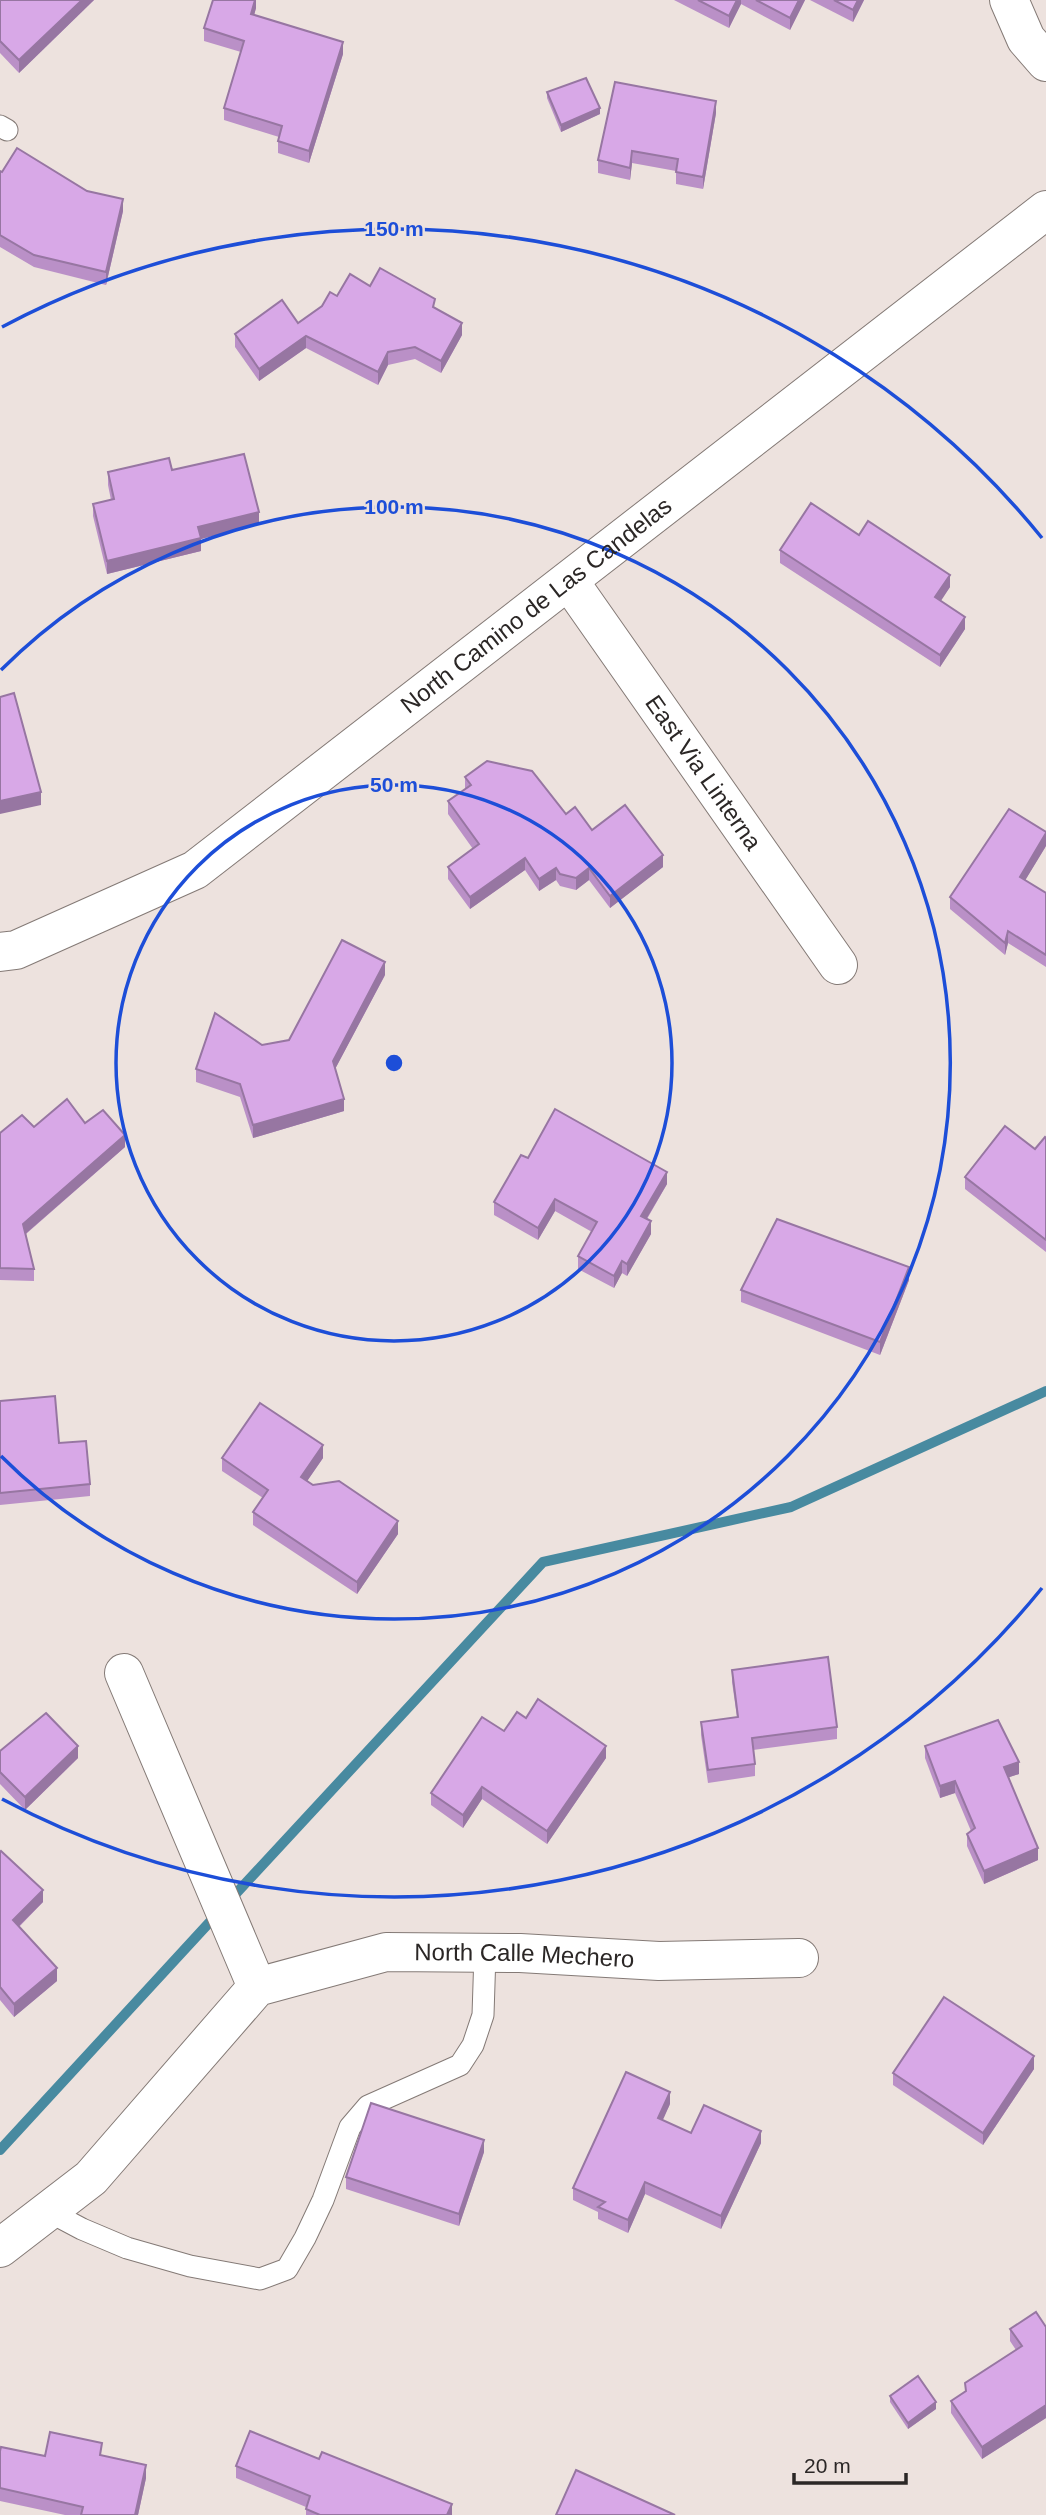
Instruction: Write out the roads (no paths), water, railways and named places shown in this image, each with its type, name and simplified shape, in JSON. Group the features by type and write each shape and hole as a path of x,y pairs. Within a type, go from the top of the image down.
{"street":[{"path":"1009,0 1026,39 1046,62"},
{"name":"North Camino de Las Candelas","path":"0,952 16,950 195,870 1046,210"},
{"name":"East Via Linterna","path":"569,581 838,965"},
{"path":"0,2248 91,2178 257,1987 124,1672"},
{"name":"North Calle Mechero","path":"257,1987 386,1952 520,1952 659,1961 799,1958"}],"lane":[{"path":"48,2211 82,2230 127,2248 190,2266 260,2278 287,2269 323,2200 350,2127 368,2106 460,2065 473,2045 483,2015 485,1953"}],"waterway":[{"path":"230,1900 543,1562 791,1507 1046,1391"},
{"path":"0,2150 219,1912"}]}
